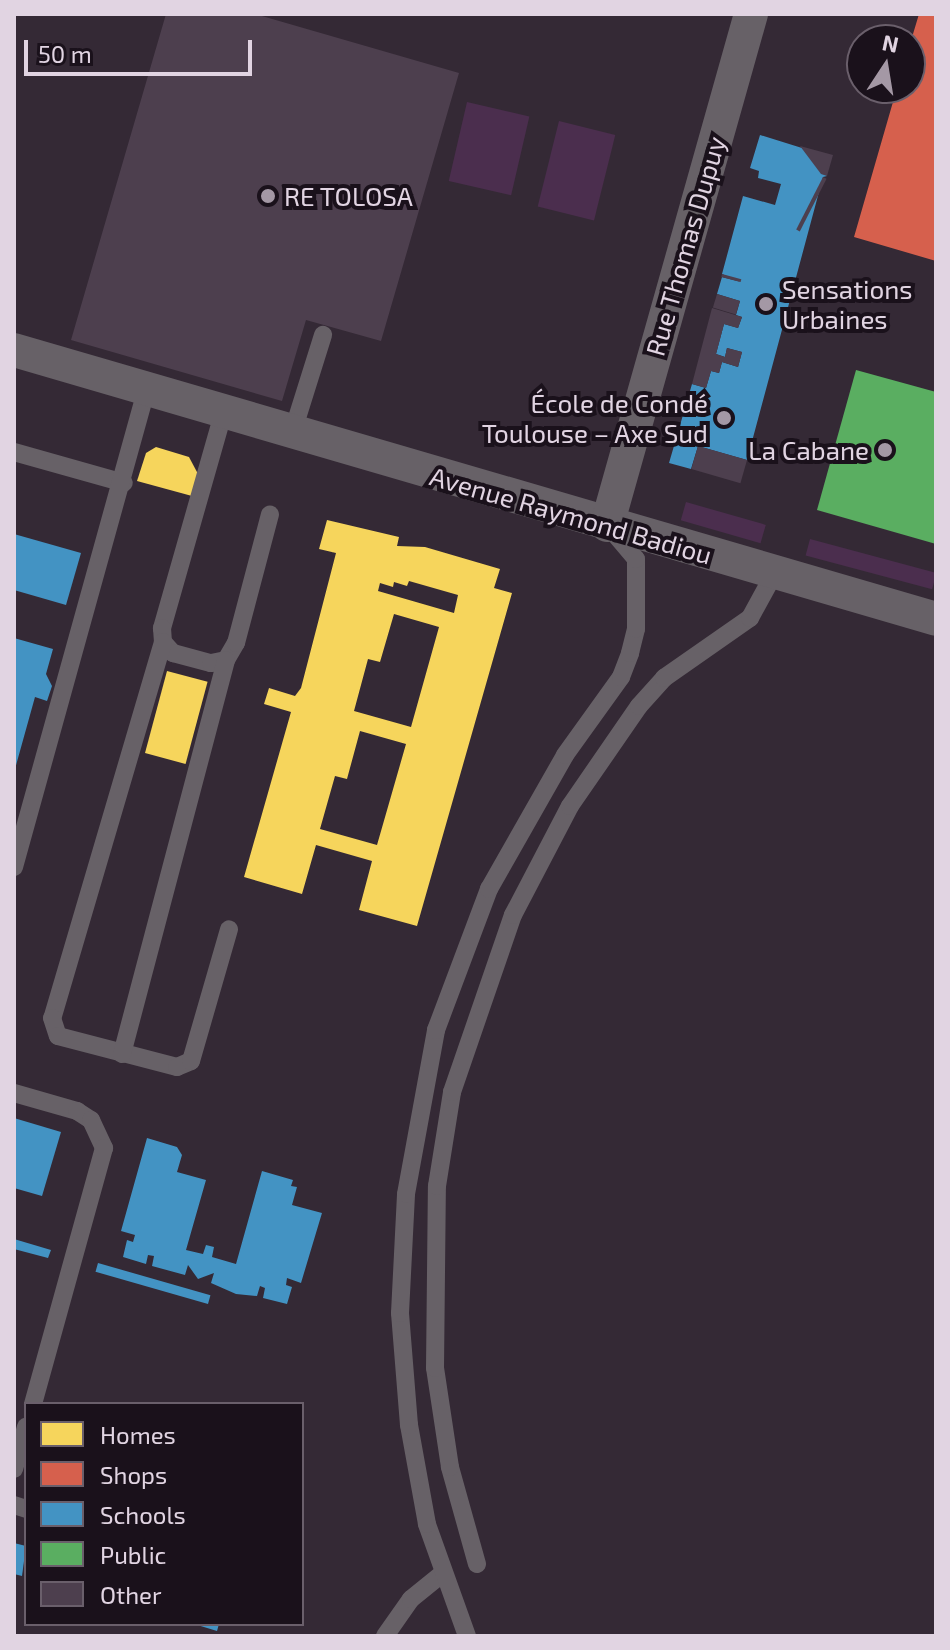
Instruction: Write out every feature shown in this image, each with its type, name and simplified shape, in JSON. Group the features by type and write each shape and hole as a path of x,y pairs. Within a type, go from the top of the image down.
{"street":[{"name":"Rue Thomas Dupuy","path":"607,525 751,14"},
{"name":"Avenue Raymond Badiou","path":"14,350 147,396"},
{"name":"Avenue Raymond Badiou","path":"14,367 215,412 296,421 607,525 936,619"}],"lane":[{"path":"296,421 323,335"},
{"path":"14,867 147,396"},
{"path":"215,412 162,628 163,642 52,1018 58,1036 177,1067 191,1061 229,929"},
{"path":"14,452 124,483"},
{"path":"122,1054 226,660 236,643 270,514"},
{"path":"467,1636 443,1573 409,1425 400,1313 406,1194 417,1109 436,1030 489,889 535,802 621,677 630,653 636,629 636,559 607,525"},
{"path":"477,1564 450,1467 435,1368 437,1186 452,1092 513,915 570,806 639,706 664,678 750,618 774,574"},
{"path":"163,642 173,653 211,663 226,660"},
{"path":"14,1093 77,1111 91,1120 104,1148 34,1402"},
{"path":"14,1469 24,1434"},
{"path":"385,1636 411,1599 443,1573"}],"shaded area":[{"path":"467,102 529,116 511,195 449,181"},
{"path":"559,121 615,135 594,220 538,206"},
{"path":"686,502 766,525 761,543 681,520"},
{"path":"810,539 936,573 932,589 806,555"}],"building: Homes":[{"path":"156,447 189,457 198,474 192,496 137,481 146,453"},
{"path":"327,520 399,537 397,546 425,547 500,569 494,588 512,593 417,926 359,910 372,861 316,845 302,894 244,877 291,712 264,704 269,688 295,696 301,688 336,553 319,549","holes":["409,581 458,595 454,613 378,591 380,583 393,587 394,582 407,586","394,614 439,627 411,727 354,711 368,659 380,662","360,731 406,744 377,845 320,829 335,776 347,779"]},
{"path":"167,671 208,682 186,764 145,753"}],"building: Shops":[{"path":"919,14 936,14 936,261 854,237 892,104 926,104 926,24 916,24"}],"building: Schools":[{"name":"Sensations Urbaines","path":"760,135 802,148 827,176 823,177 747,460 698,446 691,469 669,463 692,384 706,388 711,371 719,373 722,362 738,367 742,352 727,348 725,357 716,354 724,324 738,328 742,317 736,315 740,301 717,294 722,277 741,282 722,274 743,196 775,205 781,184 758,178 759,171 750,168"},
{"path":"14,534 81,553 66,605 14,590"},
{"path":"14,638 53,649 46,674 52,686 47,701 35,697 15,769"},
{"path":"14,1118 61,1132 42,1196 14,1188"},
{"path":"147,1138 177,1147 182,1155 177,1172 206,1180 186,1250 203,1254 206,1245 214,1247 212,1257 236,1264 262,1171 293,1180 291,1186 297,1187 292,1205 322,1213 301,1283 287,1278 286,1285 292,1287 287,1304 263,1298 265,1288 260,1286 257,1296 236,1294 211,1283 214,1273 198,1279 188,1265 185,1275 152,1266 154,1256 148,1255 146,1264 123,1257 127,1240 133,1242 135,1235 121,1231"},
{"path":"14,1239 51,1250 48,1258 14,1249"},
{"path":"98,1263 210,1295 208,1304 96,1272"},
{"path":"14,1543 24,1546 24,1561 22,1576 14,1574"},
{"path":"201,1626 218,1626 217,1631"}],"building: Public":[{"name":"La Cabane","path":"856,370 936,392 936,544 817,510"}],"building: Other":[{"name":"RE TOLOSA","path":"166,14 255,14 459,73 381,341 306,320 282,401 71,340"},
{"path":"800,146 833,155 827,176 821,174"},
{"path":"823,177 827,179 800,231 796,230"},
{"path":"722,274 741,279 741,282 721,277"},
{"path":"717,294 740,301 736,314 713,307"},
{"path":"712,308 742,317 738,328 724,324 716,354 725,357 727,348 742,352 738,367 722,362 719,373 711,371 706,388 692,384"},
{"path":"698,446 747,460 740,483 691,469"}],"place":[{"name":"RE TOLOSA","path":"268,196"},
{"name":"Sensations Urbaines","path":"766,304"},
{"name":"École de Condé Toulouse – Axe Sud","path":"724,418"},
{"name":"La Cabane","path":"885,450"}]}
